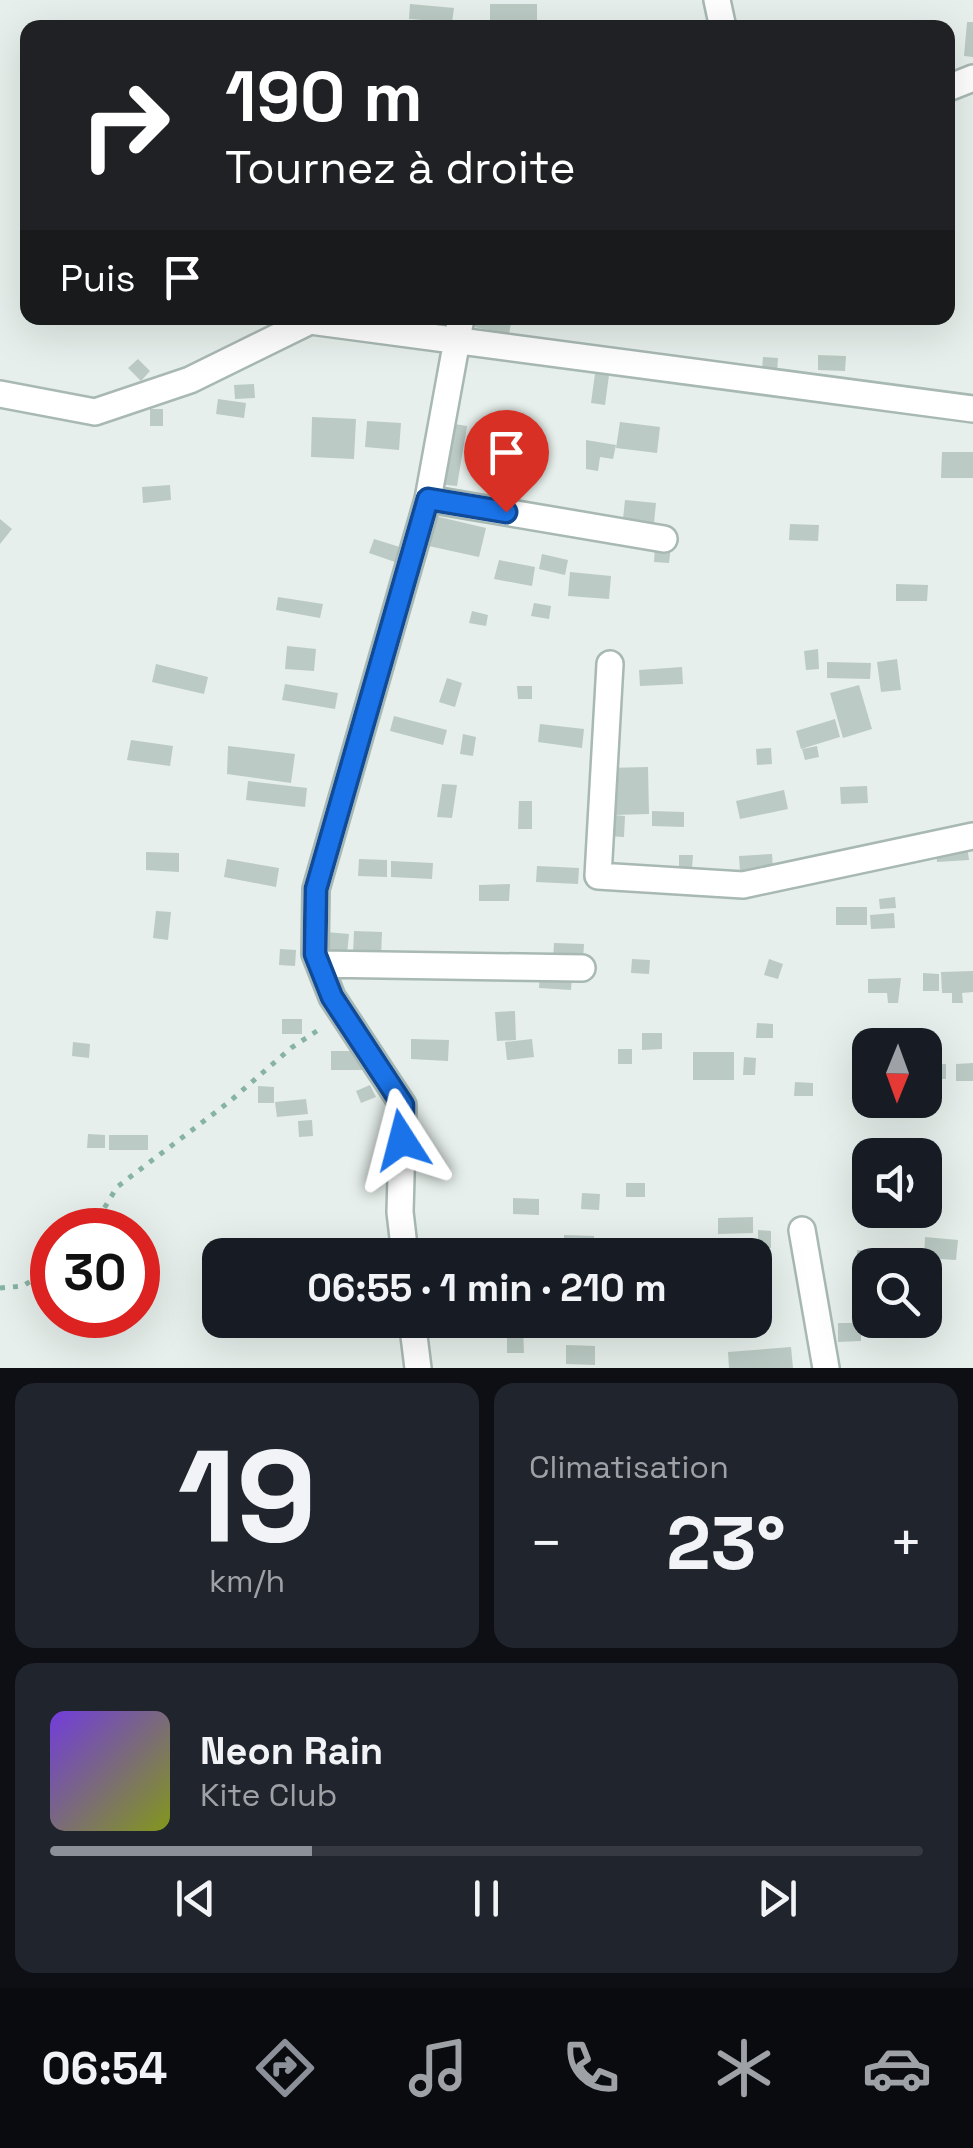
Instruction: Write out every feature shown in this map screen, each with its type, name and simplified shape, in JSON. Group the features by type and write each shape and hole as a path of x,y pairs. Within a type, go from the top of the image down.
{"street":[{"path":"0,394 96,412 190,380 304,325"},
{"path":"374,325 459,329 973,409"},
{"path":"403,1238 400,1212 403,1105 342,1015 319,964 315,954 316,889 428,499 459,329"},
{"path":"428,499 664,539"},
{"path":"610,664 598,876 743,884 973,836"},
{"path":"319,964 582,968"},
{"path":"802,1230 826,1368"},
{"path":"414,1338 418,1368"}],"path":[{"path":"104,1208 117,1187 229,1102 291,1048 342,1015"},
{"path":"0,1288 30,1282"}],"building":[{"path":"410,4 454,8 452,20 409,19"},
{"path":"490,4 537,4 537,20 490,20"},
{"path":"967,22 973,22 973,57 964,56"},
{"path":"469,325 511,325 509,334"},
{"path":"818,355 846,356 845,371 818,370"},
{"path":"763,357 778,358 777,372 762,370"},
{"path":"138,359 150,371 141,381 128,368"},
{"path":"596,366 610,368 605,405 591,403"},
{"path":"254,384 255,398 235,399 234,385"},
{"path":"218,399 246,403 244,418 216,414"},
{"path":"150,409 163,409 163,426 150,426"},
{"path":"312,417 356,419 354,459 311,457"},
{"path":"367,421 401,423 399,450 365,447"},
{"path":"620,422 660,427 657,453 616,448"},
{"path":"448,423 467,426 457,486 438,484"},
{"path":"586,440 616,445 613,459 600,457 598,471 586,469"},
{"path":"942,452 973,452 973,478 941,478"},
{"path":"170,485 171,500 143,503 142,487"},
{"path":"625,500 656,503 654,523 623,519"},
{"path":"431,515 486,528 479,557 424,545"},
{"path":"0,519 12,529 0,544"},
{"path":"790,524 819,525 818,541 789,540"},
{"path":"374,539 403,548 398,563 369,553"},
{"path":"655,545 671,546 669,563 654,562"},
{"path":"542,554 568,560 565,575 539,569"},
{"path":"499,560 535,567 532,586 494,579"},
{"path":"570,572 611,576 609,599 568,596"},
{"path":"896,584 928,585 927,601 896,601"},
{"path":"278,597 323,604 320,618 276,610"},
{"path":"534,603 551,606 549,619 531,616"},
{"path":"472,611 488,615 486,626 469,623"},
{"path":"287,646 316,649 314,671 285,669"},
{"path":"818,649 819,669 806,670 804,651"},
{"path":"897,659 901,690 881,692 877,662"},
{"path":"827,662 871,663 870,679 827,678"},
{"path":"156,664 208,677 204,694 152,682"},
{"path":"682,667 683,684 640,686 639,670"},
{"path":"447,678 462,683 455,707 439,702"},
{"path":"285,684 338,693 335,709 282,700"},
{"path":"859,685 872,729 843,738 830,693"},
{"path":"517,686 532,686 532,699 518,699"},
{"path":"394,716 447,730 443,745 390,731"},
{"path":"835,719 840,737 801,749 796,731"},
{"path":"540,724 584,729 582,748 538,742"},
{"path":"463,734 476,737 473,756 460,754"},
{"path":"131,740 173,746 170,766 127,760"},
{"path":"228,746 295,754 291,783 227,774"},
{"path":"817,746 819,757 805,760 802,749"},
{"path":"771,748 772,764 757,765 756,749"},
{"path":"648,767 649,814 614,815 625,816 624,837 605,836 606,768"},
{"path":"248,781 307,788 305,807 246,800"},
{"path":"442,784 457,785 452,818 437,817"},
{"path":"867,786 868,803 841,804 840,787"},
{"path":"784,790 788,809 740,819 736,801"},
{"path":"519,801 532,801 532,829 518,829"},
{"path":"652,811 684,812 684,827 652,826"},
{"path":"967,846 969,860 937,862 936,848"},
{"path":"146,852 179,853 179,872 146,870"},
{"path":"772,854 773,869 740,871 739,856"},
{"path":"679,855 693,855 692,868 679,868"},
{"path":"227,859 279,868 276,887 224,877"},
{"path":"359,859 387,860 387,877 358,876"},
{"path":"391,861 433,863 432,879 391,877"},
{"path":"537,866 579,868 578,884 536,882"},
{"path":"510,884 509,901 479,901 479,885"},
{"path":"895,897 896,908 880,909 879,899"},
{"path":"836,907 867,907 867,925 836,925"},
{"path":"156,911 171,912 168,940 153,938"},
{"path":"894,913 895,928 871,929 870,915"},
{"path":"354,931 382,932 381,957 353,955"},
{"path":"326,932 349,934 347,954 325,953"},
{"path":"554,943 584,944 583,961 553,960"},
{"path":"280,949 296,950 295,966 279,965"},
{"path":"632,959 650,960 649,974 631,973"},
{"path":"769,959 783,964 778,979 764,975"},
{"path":"973,971 973,992 962,993 963,1003 952,1003 952,993 942,993 941,972"},
{"path":"540,973 572,975 571,990 539,988"},
{"path":"923,973 939,974 939,991 923,991"},
{"path":"901,978 898,1003 888,1003 887,993 868,993 868,979"},
{"path":"515,1011 516,1040 497,1041 495,1012"},
{"path":"282,1019 302,1019 302,1034 282,1034"},
{"path":"757,1023 773,1024 773,1038 756,1038"},
{"path":"642,1033 662,1033 662,1049 642,1050"},
{"path":"411,1039 449,1040 448,1061 411,1059"},
{"path":"532,1039 534,1057 507,1060 505,1042"},
{"path":"73,1042 90,1044 89,1058 72,1056"},
{"path":"618,1049 632,1049 632,1064 618,1064"},
{"path":"331,1051 362,1051 362,1070 331,1070"},
{"path":"693,1052 734,1052 734,1080 693,1080"},
{"path":"744,1057 756,1058 755,1075 743,1075"},
{"path":"973,1063 973,1081 956,1081 956,1064"},
{"path":"795,1082 813,1083 813,1096 794,1096"},
{"path":"370,1085 376,1097 361,1103 356,1091"},
{"path":"258,1086 274,1087 274,1103 258,1103"},
{"path":"306,1099 308,1114 277,1117 275,1102"},
{"path":"312,1120 313,1136 299,1137 298,1121"},
{"path":"88,1134 105,1135 105,1148 87,1148"},
{"path":"109,1135 148,1135 148,1150 109,1150"},
{"path":"626,1183 645,1183 645,1197 626,1197"},
{"path":"582,1193 600,1194 599,1210 581,1209"},
{"path":"513,1198 539,1199 539,1215 513,1214"},
{"path":"753,1217 753,1233 718,1234 718,1218"},
{"path":"758,1230 771,1231 771,1238 758,1238"},
{"path":"564,1235 594,1236 594,1238"},
{"path":"925,1237 958,1240 956,1260 942,1259 942,1248 924,1248"},
{"path":"838,1323 852,1323 852,1338 861,1341 838,1342"},
{"path":"507,1338 523,1338 524,1353 507,1353"},
{"path":"566,1345 595,1346 595,1365 566,1364"},
{"path":"791,1347 793,1368 729,1368 728,1352"}],"route":[{"path":"402,1140 403,1105 332,997 315,954 316,889 428,499 506,512"}]}
